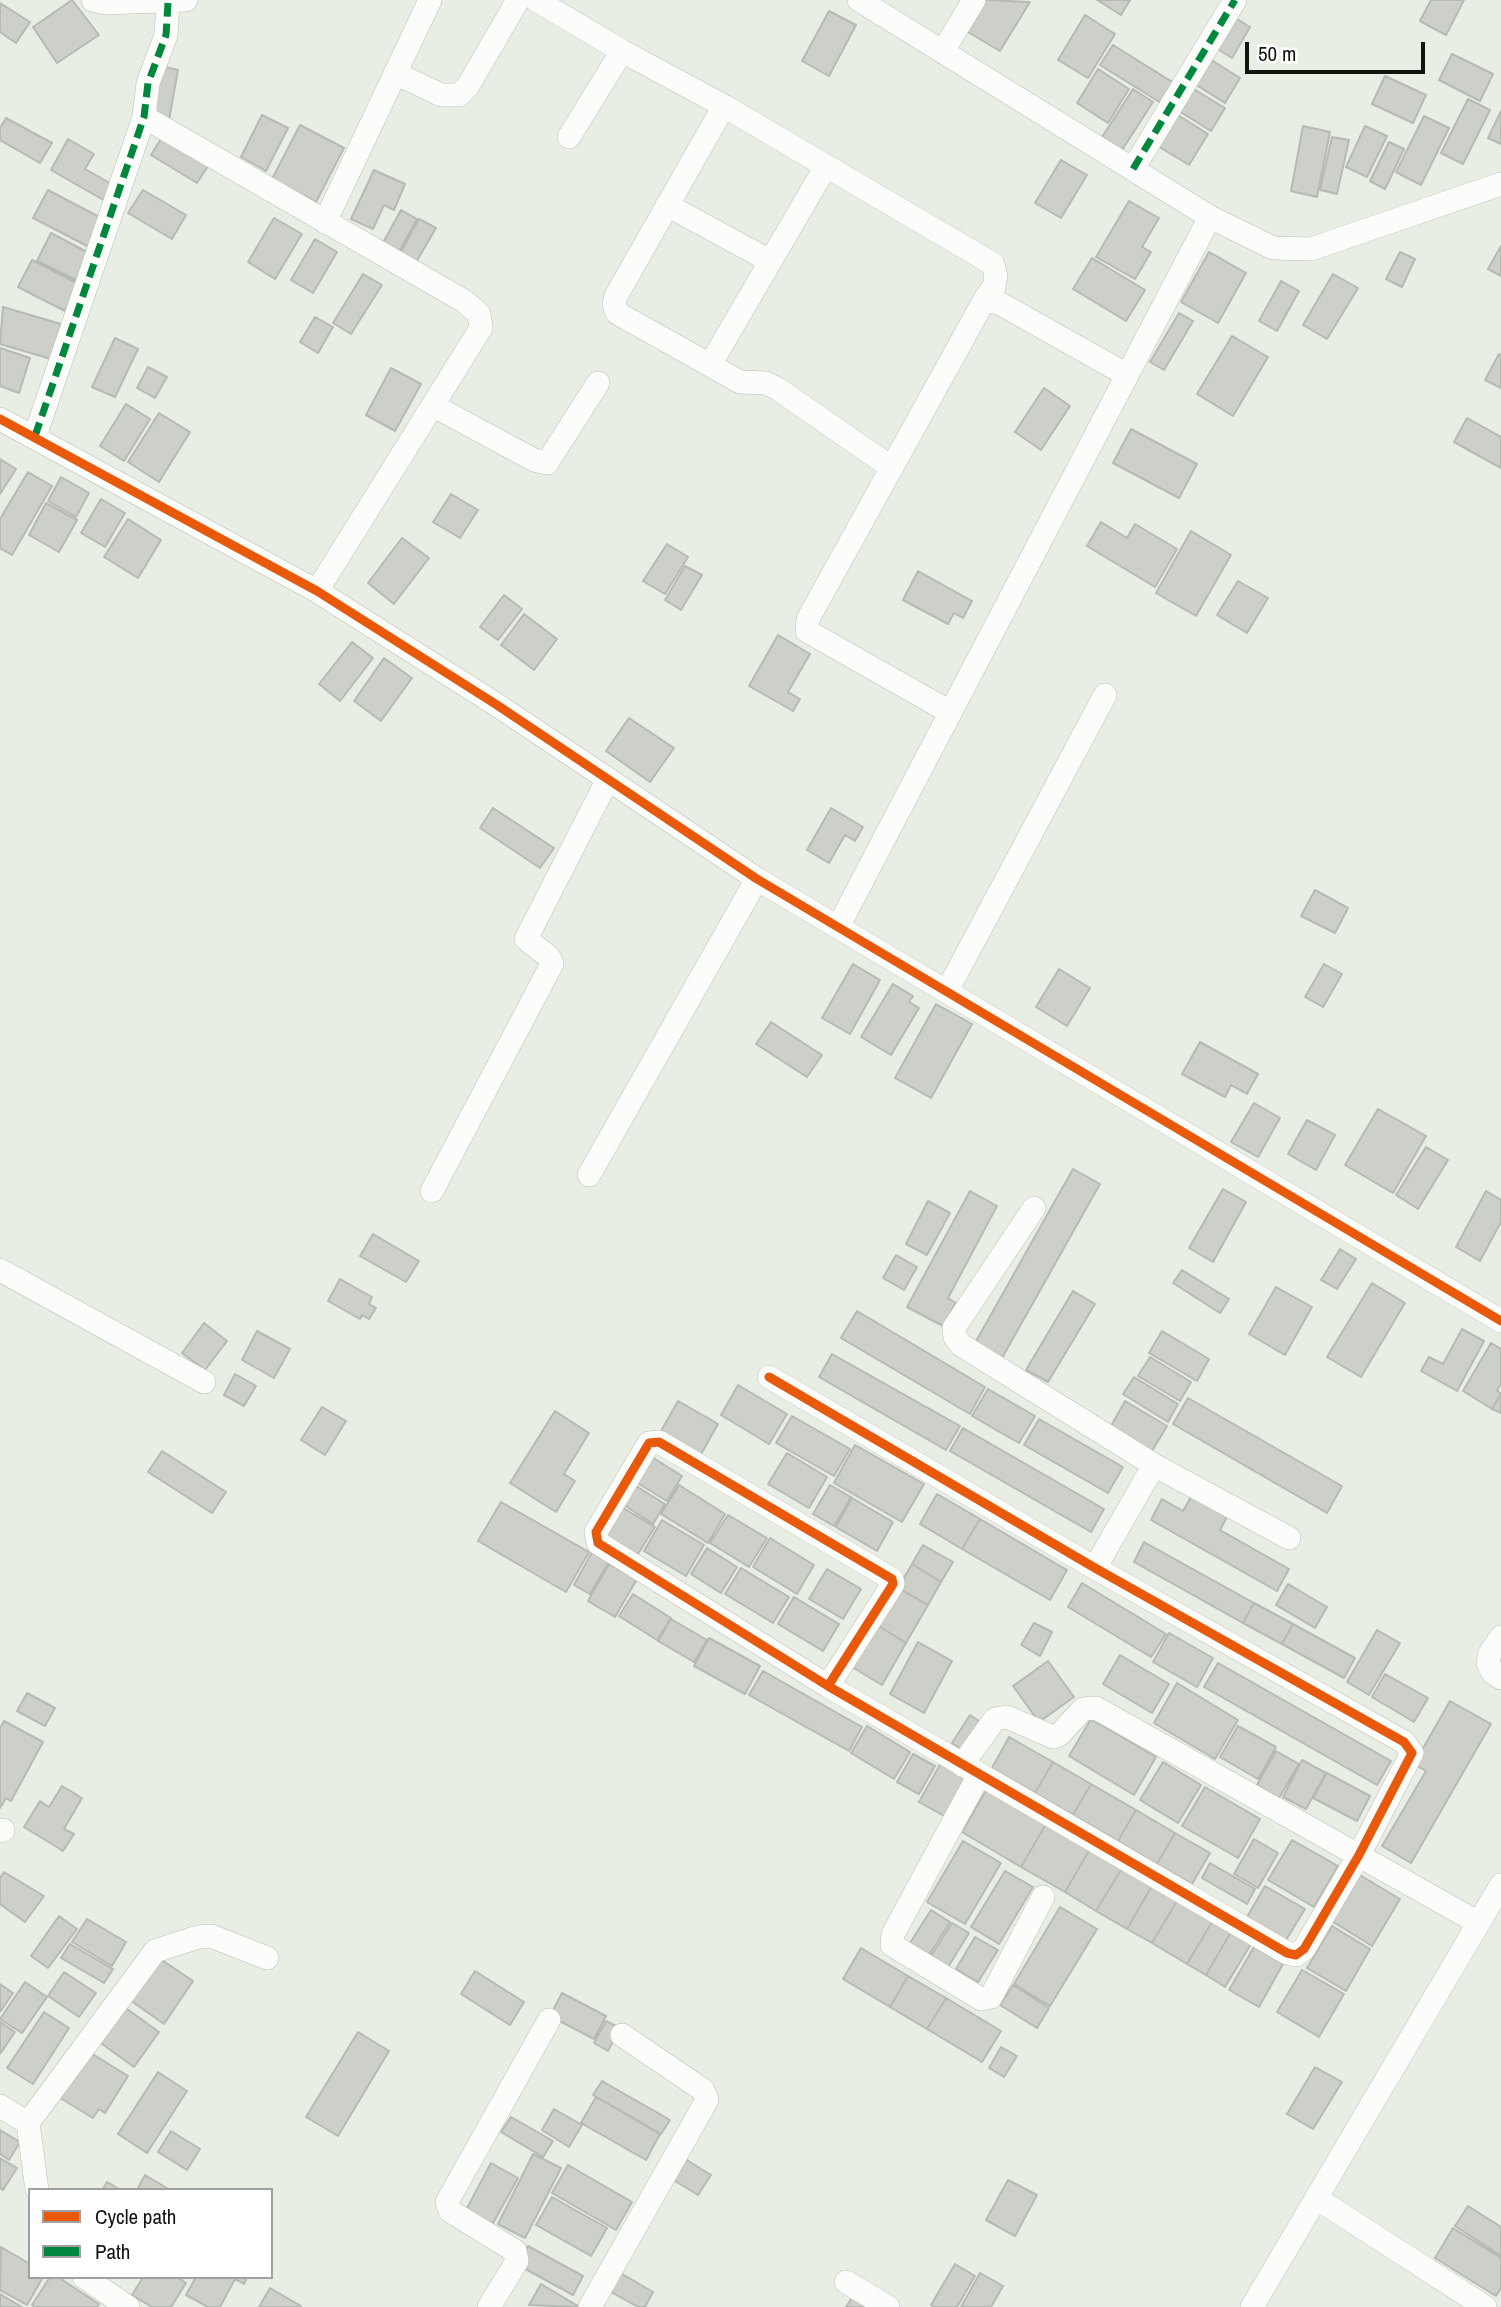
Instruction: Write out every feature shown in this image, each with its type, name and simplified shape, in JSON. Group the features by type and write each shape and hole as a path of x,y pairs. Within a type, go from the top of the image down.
{"street":[{"path":"36,436 144,117 148,83 177,1 106,3 93,0"},
{"path":"325,222 430,0"},
{"path":"395,73 441,95 459,95 468,86 518,0"},
{"path":"536,0 622,51 724,106 993,264 996,276 994,288 985,299 808,619 807,631 950,712"},
{"path":"859,0 1210,217 1273,248 1311,249 1501,184"},
{"path":"943,51 974,0"},
{"path":"1133,169 1235,0"},
{"path":"569,137 622,51"},
{"path":"724,106 614,304 617,313 740,382 766,383 778,389 892,468"},
{"path":"144,117 464,301 479,314 481,328 317,591"},
{"path":"710,365 826,166"},
{"path":"667,205 770,261"},
{"path":"838,927 1210,217"},
{"path":"985,299 1001,304 1127,375"},
{"path":"434,406 534,460 547,463 598,383"},
{"path":"0,419 36,436 317,591 497,705 757,879 1501,1321"},
{"path":"947,991 1105,695"},
{"path":"432,1191 552,964 549,957 526,939 529,929 608,779"},
{"path":"589,1175 757,879"},
{"path":"1034,1209 954,1328 955,1337 961,1345 1154,1465 1289,1538"},
{"path":"0,1270 204,1382"},
{"path":"769,1377 1095,1568 1409,1746 1412,1754 1359,1855 1304,1949 1296,1955 1287,1953 828,1686 598,1543 596,1532 649,1443 659,1442 892,1579 893,1584 828,1686"},
{"path":"1095,1568 1154,1465"},
{"path":"1501,1637 1490,1653 1488,1663 1493,1673 1501,1678"},
{"path":"1043,1897 991,1997 981,1999 892,1945 893,1934 995,1719 1007,1717 1053,1737 1059,1735 1083,1709 1096,1708 1477,1922"},
{"path":"1252,2307 1501,1885"},
{"path":"37,2188 28,2123 155,1951 198,1937 211,1936 267,1958"},
{"path":"489,2307 517,2261 515,2251 450,2211 447,2202 549,2020"},
{"path":"590,2307 707,2100 703,2090 622,2035"},
{"path":"0,2106 28,2123"},
{"path":"1316,2198 1485,2307"},
{"path":"87,2279 128,2307"},
{"path":"846,2282 888,2307"}],"building":[{"path":"72,0 99,35 57,63 33,27"},
{"path":"985,0 1030,2 1000,51 966,31"},
{"path":"1097,0 1130,0 1121,15"},
{"path":"1431,0 1464,0 1446,35 1420,21"},
{"path":"0,3 30,22 16,43 0,32"},
{"path":"829,11 856,25 829,76 802,61"},
{"path":"1229,14 1250,27 1232,58 1211,45"},
{"path":"1085,15 1115,34 1088,78 1058,60"},
{"path":"1113,45 1174,83 1161,103 1100,65"},
{"path":"1452,54 1493,74 1480,101 1439,80"},
{"path":"1205,56 1240,78 1225,103 1190,81"},
{"path":"157,65 178,70 169,120 147,116"},
{"path":"1098,69 1129,89 1108,123 1077,103"},
{"path":"1385,76 1426,95 1413,123 1372,104"},
{"path":"1187,85 1225,108 1211,131 1174,108"},
{"path":"1133,89 1153,102 1122,150 1102,137"},
{"path":"1468,99 1490,110 1463,164 1441,153"},
{"path":"1501,111 1501,144 1488,138"},
{"path":"1173,112 1208,134 1189,165 1153,143"},
{"path":"262,115 288,128 266,171 241,157"},
{"path":"1424,116 1449,128 1421,185 1396,172"},
{"path":"6,118 52,143 40,163 0,140 0,128"},
{"path":"300,125 344,148 316,202 272,179"},
{"path":"1303,126 1330,132 1317,197 1291,191"},
{"path":"1365,126 1387,136 1367,177 1346,167"},
{"path":"162,137 208,166 197,183 151,155"},
{"path":"1332,137 1349,140 1337,194 1320,190"},
{"path":"68,139 94,154 85,169 115,186 107,202 51,170"},
{"path":"1389,142 1404,149 1385,189 1370,181"},
{"path":"1061,160 1087,175 1061,218 1035,203"},
{"path":"374,170 405,184 394,210 384,205 373,229 351,219"},
{"path":"48,190 105,220 91,248 33,218"},
{"path":"143,190 186,215 172,239 128,213"},
{"path":"1129,201 1159,218 1142,247 1151,252 1135,279 1096,257"},
{"path":"401,210 417,219 395,259 379,250"},
{"path":"274,218 302,234 275,279 248,262"},
{"path":"419,219 436,228 415,264 399,255"},
{"path":"51,233 89,253 76,280 37,261"},
{"path":"315,239 337,252 313,293 291,280"},
{"path":"1501,246 1501,276 1488,269"},
{"path":"1209,252 1246,273 1218,323 1181,302"},
{"path":"1400,252 1415,259 1402,287 1386,279"},
{"path":"1092,258 1145,290 1126,321 1073,289"},
{"path":"32,260 79,284 65,311 18,287"},
{"path":"363,274 382,285 351,334 333,323"},
{"path":"1333,274 1358,288 1327,339 1303,325"},
{"path":"1281,281 1299,291 1277,331 1259,321"},
{"path":"3,307 61,324 51,359 0,344"},
{"path":"1179,313 1193,321 1164,370 1150,362"},
{"path":"315,317 333,327 318,353 300,342"},
{"path":"1232,336 1268,357 1233,416 1197,394"},
{"path":"115,338 138,349 115,397 92,387"},
{"path":"0,348 30,358 19,393 0,386"},
{"path":"1499,354 1501,355 1501,388 1485,380"},
{"path":"148,367 167,377 155,398 137,388"},
{"path":"391,368 421,384 395,431 366,415"},
{"path":"1044,388 1070,406 1041,450 1015,432"},
{"path":"126,404 150,419 124,461 100,446"},
{"path":"159,413 190,432 159,482 128,462"},
{"path":"1467,418 1501,437 1501,468 1454,442"},
{"path":"1131,429 1197,464 1179,498 1113,463"},
{"path":"0,459 16,469 0,494"},
{"path":"28,472 52,486 12,555 0,548 0,519"},
{"path":"61,477 89,493 76,517 48,501"},
{"path":"451,494 478,510 460,538 433,522"},
{"path":"101,499 125,513 105,547 81,533"},
{"path":"46,503 77,520 59,552 29,535"},
{"path":"128,519 161,540 138,578 104,557"},
{"path":"1101,522 1127,538 1135,524 1177,549 1155,587 1087,546"},
{"path":"1191,531 1231,555 1196,616 1156,593"},
{"path":"402,538 429,558 394,604 368,583"},
{"path":"667,544 688,557 665,594 643,581"},
{"path":"685,566 702,575 681,610 665,600"},
{"path":"918,571 972,601 963,618 954,613 948,624 903,600"},
{"path":"1238,581 1268,598 1247,633 1217,615"},
{"path":"504,595 522,609 498,640 480,627"},
{"path":"524,614 557,639 534,670 501,645"},
{"path":"778,635 810,654 788,692 800,699 793,711 749,686"},
{"path":"352,642 373,658 340,701 319,684"},
{"path":"384,658 412,678 381,721 354,701"},
{"path":"629,718 674,748 650,782 606,751"},
{"path":"493,808 554,848 540,868 480,828"},
{"path":"831,808 863,827 855,841 845,835 829,863 807,850"},
{"path":"1315,890 1348,908 1335,933 1301,916"},
{"path":"853,964 880,980 850,1034 822,1018"},
{"path":"1324,964 1342,974 1323,1007 1305,997"},
{"path":"1059,969 1090,988 1067,1026 1036,1007"},
{"path":"893,984 913,996 909,1002 919,1008 891,1055 861,1037"},
{"path":"936,1004 972,1024 931,1098 895,1078"},
{"path":"771,1022 822,1055 807,1077 756,1044"},
{"path":"1200,1042 1258,1074 1247,1094 1231,1085 1225,1097 1182,1074"},
{"path":"1254,1103 1280,1118 1258,1157 1231,1142"},
{"path":"1378,1109 1426,1136 1393,1193 1345,1165"},
{"path":"1307,1120 1335,1135 1316,1170 1288,1154"},
{"path":"1426,1147 1448,1160 1418,1209 1396,1195"},
{"path":"1073,1169 1100,1184 1002,1358 975,1343"},
{"path":"1223,1189 1246,1202 1213,1262 1189,1248"},
{"path":"970,1191 997,1206 948,1298 956,1303 943,1326 907,1307"},
{"path":"1486,1191 1501,1200 1501,1222 1480,1261 1456,1247"},
{"path":"928,1201 950,1213 927,1255 906,1244"},
{"path":"373,1234 419,1261 406,1282 360,1256"},
{"path":"1340,1249 1356,1259 1337,1289 1321,1280"},
{"path":"896,1255 917,1267 904,1290 883,1278"},
{"path":"1182,1270 1229,1299 1220,1313 1173,1283"},
{"path":"340,1279 372,1297 369,1304 376,1308 369,1319 362,1315 360,1319 328,1301"},
{"path":"1372,1283 1405,1303 1361,1377 1327,1357"},
{"path":"1276,1287 1312,1307 1285,1355 1249,1334"},
{"path":"1073,1291 1095,1304 1048,1382 1026,1370"},
{"path":"857,1311 985,1387 970,1414 841,1338"},
{"path":"204,1323 227,1341 205,1370 182,1353"},
{"path":"1462,1329 1484,1341 1457,1391 1421,1371 1429,1357 1443,1364"},
{"path":"257,1331 290,1349 274,1378 242,1360"},
{"path":"1162,1331 1209,1359 1197,1381 1149,1353"},
{"path":"1491,1343 1501,1349 1501,1384 1497,1390 1501,1394 1492,1409 1463,1391"},
{"path":"832,1354 960,1426 946,1450 819,1377"},
{"path":"1150,1357 1191,1382 1180,1401 1138,1376"},
{"path":"235,1374 256,1386 244,1406 224,1395"},
{"path":"1134,1377 1178,1404 1168,1422 1123,1394"},
{"path":"738,1385 787,1414 769,1444 721,1415"},
{"path":"988,1389 1035,1416 1019,1443 972,1416"},
{"path":"1501,1394 1501,1413 1492,1409"},
{"path":"1188,1398 1342,1486 1327,1513 1173,1424"},
{"path":"678,1401 718,1424 700,1456 660,1433"},
{"path":"1125,1401 1167,1426 1152,1451 1111,1426"},
{"path":"322,1407 346,1421 325,1455 301,1440"},
{"path":"555,1411 589,1433 564,1474 575,1481 556,1512 510,1483"},
{"path":"792,1416 850,1449 834,1476 776,1443"},
{"path":"1039,1419 1123,1467 1108,1493 1024,1445"},
{"path":"963,1428 1104,1509 1091,1532 950,1451"},
{"path":"855,1445 924,1484 902,1522 834,1483"},
{"path":"162,1451 226,1492 212,1513 148,1472"},
{"path":"787,1453 827,1477 809,1508 768,1484"},
{"path":"647,1454 682,1476 667,1501 631,1479"},
{"path":"679,1485 725,1514 708,1543 661,1514"},
{"path":"830,1485 851,1497 834,1526 813,1514"},
{"path":"636,1486 665,1504 653,1524 624,1505"},
{"path":"937,1494 980,1519 962,1549 920,1524"},
{"path":"1191,1497 1227,1517 1220,1530 1289,1569 1277,1591 1151,1520 1162,1499 1183,1511"},
{"path":"852,1498 893,1522 877,1551 836,1527"},
{"path":"501,1502 589,1552 566,1592 478,1541"},
{"path":"623,1508 655,1527 636,1557 605,1538"},
{"path":"728,1515 767,1538 749,1567 710,1543"},
{"path":"980,1519 1067,1570 1050,1600 962,1549"},
{"path":"662,1520 704,1545 686,1576 644,1551"},
{"path":"770,1538 814,1565 797,1594 753,1567"},
{"path":"1144,1542 1254,1603 1243,1623 1134,1562"},
{"path":"923,1545 953,1562 941,1582 912,1564"},
{"path":"707,1548 737,1567 721,1593 691,1574"},
{"path":"592,1552 609,1562 590,1594 574,1585"},
{"path":"609,1564 637,1579 615,1617 588,1601"},
{"path":"912,1564 941,1582 928,1605 898,1588"},
{"path":"741,1568 789,1597 773,1623 725,1594"},
{"path":"827,1569 861,1589 843,1619 809,1599"},
{"path":"1082,1583 1166,1634 1151,1657 1068,1607"},
{"path":"1288,1584 1327,1607 1315,1628 1276,1605"},
{"path":"898,1588 928,1605 906,1643 877,1625"},
{"path":"633,1594 671,1618 657,1640 619,1616"},
{"path":"794,1597 839,1624 823,1651 778,1624"},
{"path":"1254,1603 1293,1624 1282,1644 1243,1623"},
{"path":"671,1619 707,1640 694,1662 658,1641"},
{"path":"1034,1623 1052,1632 1040,1656 1021,1645"},
{"path":"1293,1624 1355,1658 1344,1678 1282,1644"},
{"path":"877,1625 906,1643 882,1685 852,1667"},
{"path":"1377,1630 1400,1643 1369,1695 1347,1682"},
{"path":"1169,1633 1213,1658 1197,1687 1153,1662"},
{"path":"709,1638 760,1666 745,1694 694,1666"},
{"path":"918,1642 952,1661 924,1713 890,1694"},
{"path":"1120,1655 1169,1684 1152,1713 1103,1684"},
{"path":"1048,1661 1074,1697 1039,1722 1013,1686"},
{"path":"1218,1663 1391,1761 1377,1785 1204,1687"},
{"path":"763,1671 862,1727 849,1751 749,1695"},
{"path":"1385,1674 1428,1698 1414,1722 1372,1697"},
{"path":"1177,1683 1238,1720 1215,1759 1154,1723"},
{"path":"27,1693 55,1708 45,1726 17,1711"},
{"path":"1450,1701 1491,1724 1411,1863 1382,1846 1426,1771 1414,1764"},
{"path":"970,1715 985,1725 967,1753 952,1743"},
{"path":"1091,1719 1156,1757 1134,1795 1069,1756"},
{"path":"4,1721 43,1742 11,1801 6,1798 0,1808 0,1728"},
{"path":"867,1726 910,1752 894,1779 851,1753"},
{"path":"1238,1726 1276,1747 1258,1779 1220,1757"},
{"path":"1009,1737 1053,1762 1035,1793 992,1768"},
{"path":"1276,1751 1299,1764 1279,1798 1257,1785"},
{"path":"913,1754 935,1766 919,1794 897,1782"},
{"path":"1302,1760 1326,1773 1306,1809 1283,1797"},
{"path":"942,1761 969,1777 946,1817 919,1802"},
{"path":"1053,1762 1091,1784 1073,1815 1035,1793"},
{"path":"1163,1762 1201,1785 1178,1823 1140,1800"},
{"path":"1327,1773 1370,1796 1357,1821 1313,1798"},
{"path":"1091,1784 1136,1810 1118,1841 1073,1815"},
{"path":"62,1786 82,1798 64,1829 74,1834 63,1851 24,1827 40,1801 49,1807"},
{"path":"1205,1787 1260,1819 1238,1858 1182,1826"},
{"path":"987,1789 1046,1824 1021,1867 962,1832"},
{"path":"1136,1810 1175,1833 1157,1864 1118,1841"},
{"path":"1046,1824 1090,1849 1065,1892 1021,1867"},
{"path":"1175,1833 1210,1853 1192,1884 1157,1864"},
{"path":"1254,1839 1278,1853 1258,1888 1234,1874"},
{"path":"1292,1840 1338,1866 1314,1907 1268,1880"},
{"path":"963,1841 1001,1863 965,1924 927,1902"},
{"path":"1090,1849 1122,1868 1096,1911 1065,1892"},
{"path":"1210,1863 1255,1889 1247,1904 1202,1878"},
{"path":"1122,1868 1152,1886 1127,1929 1096,1911"},
{"path":"1005,1871 1033,1887 999,1944 971,1927"},
{"path":"4,1872 44,1896 25,1922 0,1904 0,1878"},
{"path":"1358,1874 1400,1899 1372,1946 1330,1920"},
{"path":"1152,1886 1177,1901 1152,1943 1127,1929"},
{"path":"1265,1886 1305,1909 1286,1940 1247,1917"},
{"path":"1177,1901 1212,1922 1187,1964 1152,1943"},
{"path":"1060,1907 1097,1929 1050,2006 1014,1984"},
{"path":"931,1910 950,1922 929,1955 910,1943"},
{"path":"59,1916 77,1929 48,1968 31,1956"},
{"path":"87,1919 126,1942 112,1966 72,1942"},
{"path":"1212,1922 1231,1932 1206,1975 1187,1964"},
{"path":"952,1923 969,1933 948,1967 931,1956"},
{"path":"1332,1926 1370,1949 1346,1991 1307,1968"},
{"path":"1231,1932 1251,1944 1225,1987 1206,1975"},
{"path":"975,1937 998,1950 978,1982 956,1969"},
{"path":"70,1944 113,1969 104,1983 61,1958"},
{"path":"1254,1947 1283,1964 1259,2007 1229,1990"},
{"path":"861,1948 908,1976 890,2007 843,1979"},
{"path":"156,1956 193,1981 164,2024 127,1998"},
{"path":"1302,1970 1344,1994 1319,2037 1277,2012"},
{"path":"475,1971 524,2002 510,2025 461,1994"},
{"path":"64,1972 96,1993 79,2017 48,1996"},
{"path":"908,1976 946,1998 927,2029 890,2007"},
{"path":"25,1982 47,1997 22,2033 0,2019"},
{"path":"0,1984 13,1993 0,2012"},
{"path":"1013,1985 1049,2008 1037,2028 1000,2005"},
{"path":"562,1993 606,2016 594,2039 550,2016"},
{"path":"946,1998 1001,2031 982,2062 927,2029"},
{"path":"123,2006 159,2032 134,2067 98,2041"},
{"path":"44,2012 69,2028 33,2084 7,2068"},
{"path":"606,2021 620,2028 608,2051 594,2043"},
{"path":"0,2022 15,2032 0,2054"},
{"path":"358,2032 389,2051 338,2136 306,2117"},
{"path":"1001,2047 1017,2056 1004,2077 989,2068"},
{"path":"86,2050 128,2076 105,2113 99,2109 93,2118 57,2096"},
{"path":"1315,2067 1342,2082 1313,2129 1287,2114"},
{"path":"158,2072 187,2091 147,2153 118,2134"},
{"path":"602,2081 670,2120 661,2134 593,2095"},
{"path":"596,2097 660,2134 646,2160 581,2123"},
{"path":"554,2109 582,2125 569,2147 542,2130"},
{"path":"511,2117 553,2141 543,2157 501,2132"},
{"path":"0,2130 20,2142 9,2160 0,2154"},
{"path":"171,2131 200,2149 187,2170 158,2152"},
{"path":"533,2154 561,2168 525,2238 498,2224"},
{"path":"682,2157 711,2175 698,2195 670,2178"},
{"path":"0,2158 17,2168 3,2190 0,2188"},
{"path":"491,2163 518,2178 492,2225 466,2210"},
{"path":"568,2165 632,2202 616,2230 552,2193"},
{"path":"145,2175 167,2188 138,2188"},
{"path":"1008,2180 1037,2195 1015,2236 986,2220"},
{"path":"107,2182 118,2188 103,2188"},
{"path":"552,2197 607,2228 591,2256 536,2225"},
{"path":"1468,2206 1501,2227 1501,2256 1455,2226"},
{"path":"1453,2228 1501,2258 1501,2288 1496,2296 1435,2258"},
{"path":"528,2246 583,2276 573,2295 518,2265"},
{"path":"1,2247 28,2263 28,2279 42,2279 27,2305 0,2290"},
{"path":"955,2264 975,2276 957,2307 934,2307 931,2305"},
{"path":"617,2271 653,2292 645,2307 638,2307 606,2289"},
{"path":"980,2273 1003,2286 991,2307 961,2307"},
{"path":"49,2279 61,2279 99,2304 97,2307 32,2305"},
{"path":"142,2279 180,2279 186,2283 171,2307 152,2307 132,2295"},
{"path":"195,2279 235,2279 220,2307 208,2307 186,2295"},
{"path":"541,2284 578,2306 529,2305"},
{"path":"270,2288 301,2306 301,2307 259,2307"},
{"path":"0,2294 22,2307 0,2307"},
{"path":"853,2296 871,2307 846,2307"}],"marked path":[{"path":"1133,169 1235,0"},
{"path":"35,436 144,117 148,83 166,35 168,3"}],"cycle path":[{"path":"0,419 317,591 497,705 757,879 1501,1321"},
{"path":"769,1377 1095,1568 1404,1742 1412,1753 1359,1855 1304,1949 1296,1955 1287,1953 828,1686 598,1543 596,1532 649,1443 659,1442 892,1579 893,1584 828,1686"}]}
